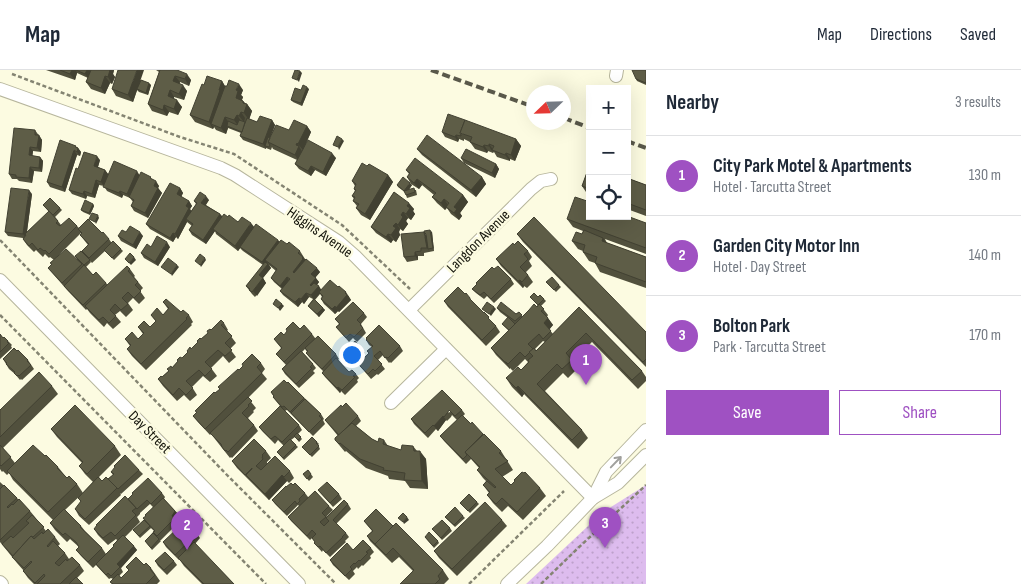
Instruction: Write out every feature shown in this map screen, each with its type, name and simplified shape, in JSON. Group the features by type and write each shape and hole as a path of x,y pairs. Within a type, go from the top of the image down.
{"street":[{"name":"Higgins Avenue","path":"0,89 222,168 339,242 409,310 593,498"},
{"name":"Langdon Avenue","path":"409,310 531,189 540,182 551,179"},
{"name":"Day Street","path":"0,280 299,584"},
{"path":"391,403 446,349"},
{"path":"593,498 606,472 646,430"},
{"path":"507,584 593,498 618,484 644,457 630,448"}],"path":[{"path":"0,240 336,584"},
{"path":"0,315 266,584"},
{"path":"541,584 646,485"},
{"path":"469,584 564,491"}],"shaded area":[{"path":"646,485 646,584 526,584 603,512"},
{"path":"646,537 646,584 643,584 642,560"}],"building":[{"path":"60,70 72,70 70,74"},
{"path":"76,70 87,70 85,74"},
{"path":"91,70 110,70 108,77 105,76 101,88 86,82"},
{"path":"118,70 137,70 128,95 112,89"},
{"path":"160,70 177,70 187,74 185,79 175,76 173,81 183,85 179,94 170,90 168,96 177,100 174,109 164,105 163,110 148,104"},
{"path":"295,70 300,71 297,80 292,78"},
{"path":"632,70 646,70 646,83 636,79"},
{"path":"207,76 222,81 209,122 190,115"},
{"path":"141,80 149,83 146,93 137,89"},
{"path":"229,80 239,84 236,90 238,91 236,98 247,104 244,113 241,112 234,120 225,117 221,128 211,124"},
{"path":"303,85 307,87 301,103 291,100 295,88 301,90"},
{"path":"448,114 465,120 460,133 461,136 456,135 455,137 442,132"},
{"path":"260,116 272,120 263,144 240,136 247,118 257,122"},
{"path":"239,120 245,122 242,132 227,126 228,121 237,125"},
{"path":"294,120 307,126 296,145 299,146 295,155 268,142 276,125 289,130"},
{"path":"465,120 516,139 511,155 506,153 505,155 492,150 494,146 489,144 489,146 484,145 483,147 470,142 472,137 460,133"},
{"path":"14,128 35,130 35,135 39,135 37,148 30,147 29,155 40,157 39,168 30,167 29,178 16,177 16,175 9,174"},
{"path":"427,135 482,177 471,190 417,149"},
{"path":"337,136 342,139 338,147 333,145"},
{"path":"268,137 270,138 268,142 269,147 265,146"},
{"path":"60,140 78,148 77,152 74,150 62,187 47,182"},
{"path":"308,140 332,153 323,172 311,166 308,171 295,164"},
{"path":"466,149 496,164 492,173 461,158"},
{"path":"84,152 97,156 94,166 105,170 101,182 96,180 92,194 84,191 83,194 69,190 76,168 78,169"},
{"path":"415,158 463,195 454,207 457,209 454,213 446,207 449,203 444,199 441,203 432,197 436,193 417,179 414,183 407,177 410,173 406,170"},
{"path":"114,161 137,171 127,194 103,187"},
{"path":"362,163 367,166 369,164 388,175 365,214 356,208 359,204 353,201 355,197 352,196 356,190 354,189 356,184 352,181"},
{"path":"141,172 156,181 154,186 158,188 145,213 131,206 134,200 129,197"},
{"path":"586,175 586,188 582,186"},
{"path":"403,177 410,183 404,191 397,185"},
{"path":"631,179 646,185 646,210 631,204"},
{"path":"170,183 180,188 177,194 189,201 186,206 189,208 175,234 173,233 170,238 146,224"},
{"path":"11,188 29,190 23,234 5,232"},
{"path":"414,188 415,192 406,195 404,191"},
{"path":"200,192 206,196 201,203 220,214 203,240 189,230 193,224 186,219 197,203 194,201"},
{"path":"394,192 409,203 407,206 410,208 406,214 403,212 401,215 403,217 398,225 396,223 393,226 396,228 391,235 388,234 386,237 371,227"},
{"path":"575,197 586,201 586,220 631,220 631,217 646,223 646,248 567,219"},
{"path":"50,198 60,208 53,215 43,205"},
{"path":"85,200 93,204 89,213 81,210"},
{"path":"49,211 60,226 69,218 77,226 49,254 40,248 38,250 32,243 29,246 23,239 25,234"},
{"path":"92,213 98,215 95,222 89,219"},
{"path":"224,214 228,217 229,215 238,222 242,217 251,223 235,246 213,229"},
{"path":"534,217 646,332 646,359 643,362 517,234"},
{"path":"88,219 109,239 89,258 82,251 89,244 80,235 82,233 78,229"},
{"path":"256,224 278,240 262,262 240,247"},
{"path":"130,226 140,232 133,245 118,236 122,230 126,232"},
{"path":"430,230 433,248 428,249 424,232"},
{"path":"584,230 603,238 602,241 646,257 646,282 595,263 597,257 583,252 585,245 572,241 576,232 582,234"},
{"path":"424,232 427,248 421,248 421,251 415,252 415,256 404,257 401,234"},
{"path":"157,236 167,242 155,262 141,253 147,244 151,247"},
{"path":"281,240 287,244 289,242 300,251 298,253 303,257 294,273 306,259 317,268 311,274 316,278 310,285 314,283 319,286 311,295 306,293 295,302 280,291 290,279 287,277 280,286 271,278 277,269 265,260"},
{"path":"113,241 121,249 112,258 104,250"},
{"path":"518,241 528,251 524,254 528,259 520,267 528,275 522,282 518,281 496,259 513,243 514,245"},
{"path":"66,249 82,264 62,283 48,268 52,264 50,263"},
{"path":"81,251 90,260 84,265 75,256"},
{"path":"130,253 134,257 129,263 125,259"},
{"path":"200,254 205,258 200,265 195,261"},
{"path":"168,258 177,265 171,274 161,267"},
{"path":"265,262 268,264 259,275 263,278 252,292 246,286"},
{"path":"84,265 93,275 96,272 106,283 83,305 64,286"},
{"path":"127,266 130,269 128,271 138,282 135,285 141,291 134,298 128,292 122,298 128,304 121,310 115,304 110,310 116,316 109,323 103,317 99,320 85,306"},
{"path":"498,266 511,279 491,299 484,292 480,295 472,289 492,267 494,269"},
{"path":"552,277 559,285 554,290 546,282"},
{"path":"330,280 346,292 347,295 336,308 335,306 332,309 321,299 323,296 319,292"},
{"path":"458,287 466,293 496,326 482,340 444,301"},
{"path":"534,293 544,299 538,305 530,297"},
{"path":"166,299 181,312 183,310 189,315 141,364 127,349 131,345 125,339 132,332 138,339 144,333 138,327 144,321 150,327 156,321 151,315 157,308 163,315 169,308 163,302"},
{"path":"276,299 282,304 278,308 273,304"},
{"path":"314,299 323,308 317,314 308,306"},
{"path":"353,302 364,313 357,320 363,328 354,337 350,334 346,338 336,327 340,324 335,319"},
{"path":"487,302 494,307 489,314 482,309"},
{"path":"501,302 516,314 519,312 522,315 515,321 497,308"},
{"path":"534,304 537,307 539,304 544,309 541,311 548,318 544,323 551,331 543,339 539,334 528,344 533,349 525,357 520,352 508,364 491,348"},
{"path":"579,307 642,371 632,380 586,333 566,353 572,360 562,369 557,364 537,384 582,430 572,440 518,386 516,388 506,378 518,367 521,370 533,356 529,352 534,348 536,351"},
{"path":"508,317 515,324 509,330 502,324"},
{"path":"221,320 224,323 221,325 232,336 225,343 232,350 225,356 218,350 205,362 212,369 205,376 199,370 186,381 193,388 186,395 179,388 173,395 158,379 169,371 167,369 171,366 172,368 180,357 182,358 188,352 190,347 191,349 200,338 208,333 207,331 211,330"},
{"path":"293,322 300,329 304,325 312,334 284,362 276,354 282,348 274,339 281,332 284,335 287,331 286,329"},
{"path":"379,325 400,346 388,358 385,358 380,351 374,356 382,364 375,371 373,369 368,374 358,364 373,346 366,338"},
{"path":"0,334 9,343 0,352"},
{"path":"318,336 336,354 322,369 306,353 308,351 305,348"},
{"path":"355,341 361,348 347,361 341,354"},
{"path":"14,348 31,365 19,376 14,373 3,359"},
{"path":"301,351 313,364 310,367 312,368 296,384 282,369"},
{"path":"252,354 261,363 257,367 262,373 205,429 193,416 197,412 195,411 214,392 220,389 218,387 243,366 242,364"},
{"path":"336,358 349,372 352,370 356,374 342,390 337,388 322,373"},
{"path":"39,372 52,386 0,437 0,410"},
{"path":"284,380 304,398 290,412 284,406 282,407 271,392"},
{"path":"442,390 462,410 455,416 449,410 444,417 425,433 411,419"},
{"path":"248,397 252,401 242,413 254,425 228,452 225,451 210,433"},
{"path":"305,399 321,414 319,416 322,419 309,432 291,413"},
{"path":"346,403 358,416 339,435 325,420 341,405 342,407"},
{"path":"75,405 115,446 87,474 79,466 83,462 51,429"},
{"path":"280,406 299,425 282,442 275,436 271,439 259,427"},
{"path":"462,415 471,424 472,422 483,434 465,452 467,455 463,459 440,436"},
{"path":"352,423 378,442 379,438 384,440 383,444 401,450 402,445 413,446 414,451 420,451 422,481 404,480 405,473 383,470 384,468 360,459 339,444 335,438"},
{"path":"297,433 301,437 298,440 294,436"},
{"path":"484,434 508,461 495,469 511,485 522,472 525,472 540,488 517,512 502,498 496,504 487,495 490,492 483,485 487,481 496,487 477,470 480,467 465,452"},
{"path":"312,437 319,446 310,455 302,447"},
{"path":"254,439 266,451 262,455 263,459 256,466 261,470 275,456 290,471 284,477 282,475 265,494 246,475 252,468 245,475 232,461"},
{"path":"290,439 296,445 283,458 277,452"},
{"path":"0,445 11,457 1,466 0,465"},
{"path":"33,445 46,455 67,478 69,476 77,484 48,512 7,471"},
{"path":"125,455 139,470 118,489 108,479 114,474 111,472 114,466"},
{"path":"308,470 311,474 307,479 303,474"},
{"path":"98,477 102,481 106,477 117,488 85,519 75,509 81,501 78,498"},
{"path":"148,478 162,493 151,504 147,500 137,509 128,499"},
{"path":"327,482 339,494 330,503 318,490"},
{"path":"291,483 293,485 295,483 305,493 297,504 295,501 284,512 272,500"},
{"path":"4,485 17,498 8,508 19,499 30,511 0,540 0,489"},
{"path":"315,491 329,506 322,513 326,517 320,522 324,526 329,521 326,518 344,500 348,504 333,520 346,533 326,553 320,546 318,547 314,543 312,538 316,534 312,530 307,536 288,517"},
{"path":"469,494 477,502 468,511 460,503"},
{"path":"125,496 136,508 132,511 136,515 115,536 111,532 103,538 94,529 96,525"},
{"path":"163,498 175,511 172,516 175,518 157,536 143,518"},
{"path":"485,502 502,520 452,569 434,551"},
{"path":"455,507 463,516 454,525 445,517"},
{"path":"64,509 102,548 88,562 76,550 79,547 76,542 65,533 63,535 50,523"},
{"path":"376,509 393,526 375,544 367,536 373,531 364,521"},
{"path":"403,513 407,517 403,522 398,518"},
{"path":"32,515 44,527 33,537 31,536 13,556 2,544 11,536 13,538 29,523 26,521"},
{"path":"144,520 150,526 139,536 133,530"},
{"path":"442,520 450,528 441,538 432,529"},
{"path":"396,523 443,570 438,576 440,579 435,584 400,584 414,570 393,548 386,555 375,544"},
{"path":"181,525 186,529 190,526 197,534 175,555 163,542"},
{"path":"48,529 55,537 47,546 53,541 65,553 55,563 59,566 66,559 67,561 72,557 80,565 60,584 37,584 45,576 44,574 35,583 23,571 32,562 24,568 12,557 31,536 34,539"},
{"path":"429,532 438,541 433,546 425,537"},
{"path":"153,533 159,539 151,548 145,541"},
{"path":"123,535 134,546 117,564 120,567 111,576 108,573 106,575 96,564"},
{"path":"363,540 371,548 360,561 350,567 352,569 345,576 330,560 347,543 353,550"},
{"path":"194,542 234,584 204,584 178,558"},
{"path":"165,552 174,561 164,570 155,561"},
{"path":"136,557 144,565 146,563 155,575 146,584 113,584 110,582 118,574 121,578 129,570 126,567"},
{"path":"76,577 83,584 69,584"}],"railway":[{"path":"431,70 526,104"},
{"path":"571,121 586,126"},
{"path":"631,142 646,148"}],"place":[{"name":"City Park Motel & Apartments","path":"586,385"},
{"name":"Bolton Park","path":"605,548"},
{"name":"Garden City Motor Inn","path":"187,550"}]}
